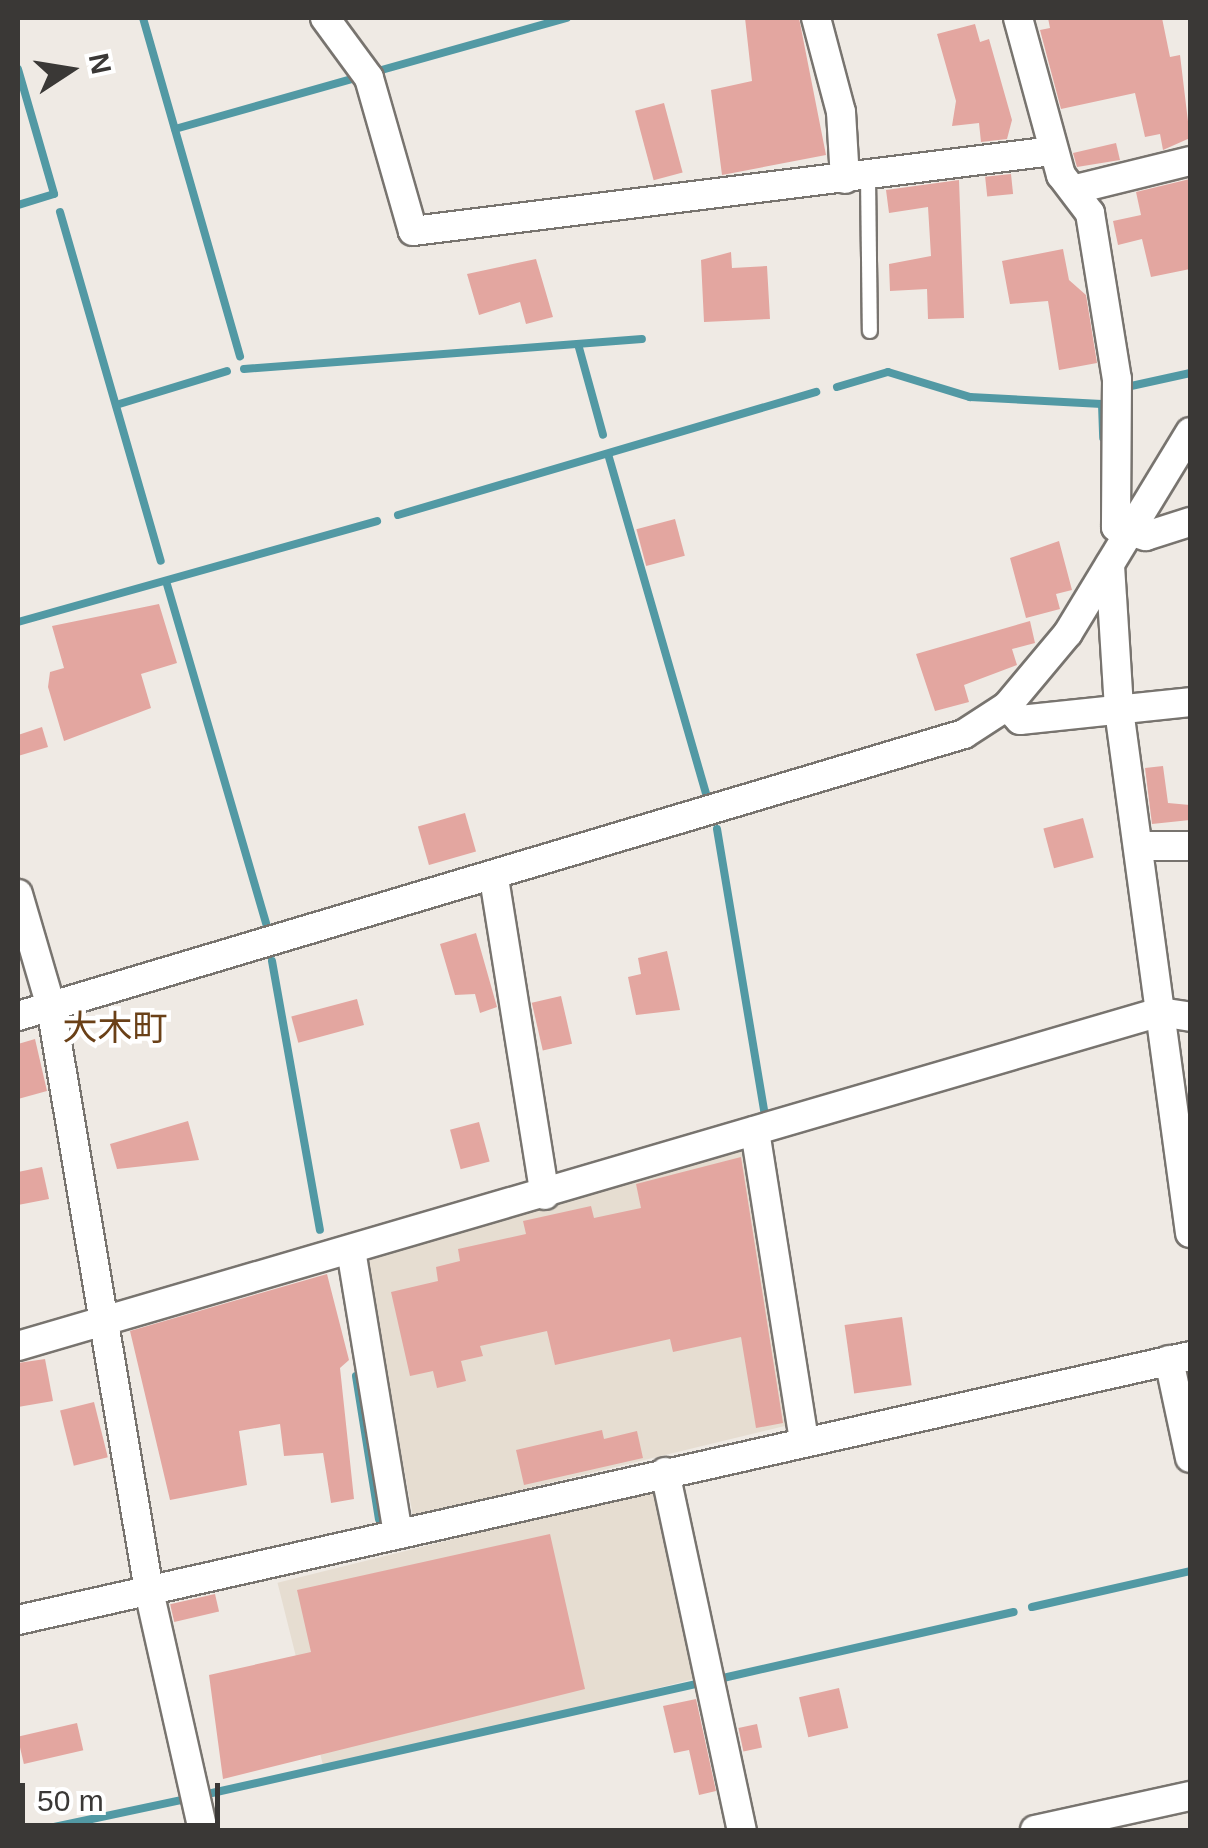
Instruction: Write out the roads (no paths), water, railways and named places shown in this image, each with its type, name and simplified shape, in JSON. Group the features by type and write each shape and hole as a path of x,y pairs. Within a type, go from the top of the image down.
{"street":[{"path":"325,18 369,78 413,232 1053,151"},
{"path":"816,18 856,178"},
{"path":"1018,18 1053,151 1090,213 1117,378 1116,527 1129,534 1190,522"},
{"path":"1076,189 1190,161"},
{"path":"18,1016 932,750 1007,706 1110,565 1190,432"},
{"path":"1110,565 1120,710 1190,1233"},
{"path":"1007,706 1020,720 1190,702"},
{"path":"1139,846 1190,846"},
{"path":"494,878 545,1194"},
{"path":"18,894 50,1007 149,1591 203,1830"},
{"path":"18,1346 1160,1012 1190,1017"},
{"path":"755,1131 804,1442"},
{"path":"352,1250 398,1534"},
{"path":"18,1620 1180,1358 1190,1458"},
{"path":"665,1472 742,1830"},
{"path":"1034,1830 1190,1796"}],"lane":[{"path":"856,178 870,331"}],"waterway":[{"path":"143,18 240,356"},
{"path":"378,71 567,18"},
{"path":"18,69 54,194 18,205"},
{"path":"175,129 355,78"},
{"path":"60,212 161,561"},
{"path":"244,369 642,339"},
{"path":"578,344 603,435"},
{"path":"116,405 227,371"},
{"path":"837,387 888,372 970,397 1102,404 1103,438"},
{"path":"1122,388 1190,373"},
{"path":"398,515 816,392"},
{"path":"608,454 708,800"},
{"path":"18,622 377,521"},
{"path":"166,581 267,926"},
{"path":"717,829 765,1115"},
{"path":"272,961 320,1230"},
{"path":"356,1376 379,1519"},
{"path":"1032,1607 1190,1571"},
{"path":"723,1678 1014,1612"},
{"path":"212,1793 699,1683"},
{"path":"40,1830 181,1800"}],"district":[{"name":"大木町","path":"115,1028"}]}
